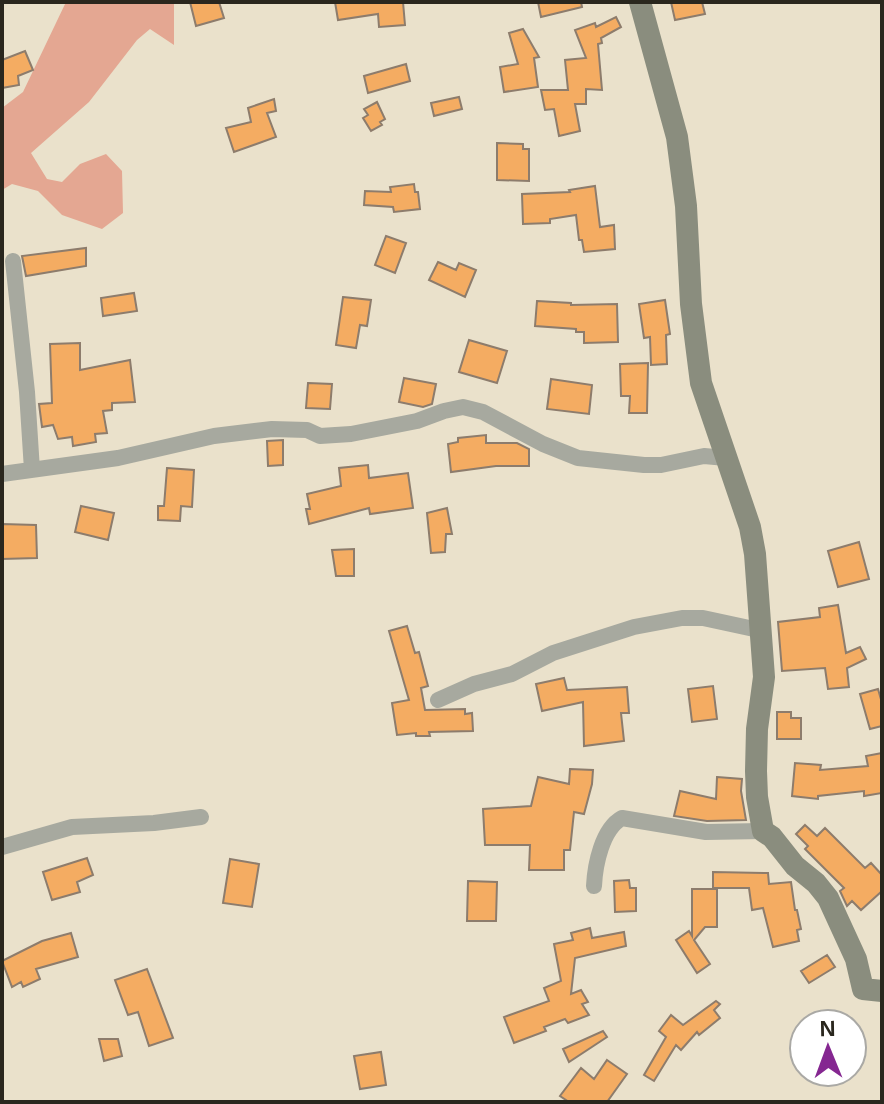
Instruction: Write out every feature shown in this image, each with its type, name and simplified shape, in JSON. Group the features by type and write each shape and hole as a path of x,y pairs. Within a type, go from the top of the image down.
{"street":[{"path":"640,2 677,137 686,206 695,349 701,383 750,527 755,554 764,677 757,729 756,771 763,831"},
{"path":"13,261 32,470"},
{"path":"2,474 118,458 214,436 272,429 291,428 320,436 351,434 417,421 463,407 483,412 543,444 578,458 652,465 686,458 726,458"},
{"path":"438,700 463,688 512,674 553,653 634,627 682,618 703,618 754,629 762,634"},
{"path":"2,847 72,827 201,817"},
{"path":"594,886 606,834 622,818 706,832 763,831 828,898 856,959 863,989 882,991"}],"shaded area":[{"path":"66,2 174,2 174,45 150,29 137,40 89,102 31,153 47,179 62,182 80,164 106,154 122,171 123,213 102,229 62,215 38,191 12,184 2,190 2,108 23,92"}],"building":[{"path":"190,2 219,2 224,18 196,26"},
{"path":"335,2 403,2 405,25 379,27 378,14 338,20"},
{"path":"538,2 581,2 582,7 541,17"},
{"path":"671,2 702,2 705,14 675,20"},
{"path":"616,17 621,27 601,38 602,43 598,44 602,90 586,89 586,104 575,104 580,131 559,136 554,109 545,110 541,90 568,90 565,60 586,58 575,30 595,23 596,27"},
{"path":"523,29 539,57 534,58 538,87 504,92 500,67 518,64 509,33"},
{"path":"25,51 33,70 18,76 19,85 2,88 2,60"},
{"path":"406,64 410,81 368,93 364,76"},
{"path":"459,97 462,109 434,116 431,103"},
{"path":"274,99 276,111 267,113 276,137 234,152 226,128 251,122 248,108"},
{"path":"377,102 385,119 380,122 382,125 371,131 363,118 368,115 364,109"},
{"path":"497,143 523,144 523,149 529,149 529,181 497,180"},
{"path":"414,184 420,209 394,212 393,207 364,205 365,191 391,192 390,187"},
{"path":"595,186 600,227 614,225 615,249 584,252 576,215 550,219 550,223 523,224 522,194 570,192"},
{"path":"386,236 406,243 395,273 375,265"},
{"path":"86,248 86,266 26,276 22,256"},
{"path":"438,262 456,270 459,263 476,270 465,297 429,280"},
{"path":"134,293 137,311 103,316 101,298"},
{"path":"343,297 371,300 367,326 360,325 356,348 336,345"},
{"path":"665,300 670,334 666,335 667,364 651,365 650,337 644,338 639,304"},
{"path":"537,301 571,305 617,304 618,342 584,343 584,332 576,332 576,329 535,326"},
{"path":"469,340 507,351 497,383 459,372"},
{"path":"80,343 80,370 130,360 135,402 112,403 112,410 103,411 107,433 95,434 96,442 73,446 72,437 58,439 53,425 42,427 39,404 52,403 50,344"},
{"path":"648,363 647,413 629,413 630,396 621,396 620,364"},
{"path":"404,378 436,384 432,404 423,407 399,402"},
{"path":"551,379 592,385 589,414 547,409"},
{"path":"308,383 332,384 330,409 306,408"},
{"path":"486,435 486,443 517,443 529,449 529,466 496,466 451,472 448,444 458,442 458,438"},
{"path":"283,440 283,465 268,466 267,441"},
{"path":"368,465 369,478 408,473 413,508 370,514 369,508 309,524 307,494 341,486 339,468"},
{"path":"167,468 194,470 192,507 181,506 180,521 158,520 158,506 164,506"},
{"path":"81,506 114,513 108,540 75,532"},
{"path":"447,508 452,534 446,534 445,552 431,553 427,513"},
{"path":"2,524 36,525 37,558 2,559"},
{"path":"859,542 869,579 838,587 828,551"},
{"path":"354,549 354,576 336,576 332,550"},
{"path":"838,605 846,653 860,647 866,659 847,668 849,687 828,689 825,668 782,671 778,622 820,617 819,608"},
{"path":"407,626 415,653 419,652 428,686 421,688 425,710 465,709 465,714 472,713 473,731 429,732 430,736 416,736 416,733 397,735 392,703 409,700 389,631"},
{"path":"564,678 567,690 627,687 629,713 621,713 624,741 584,746 583,702 542,711 536,684"},
{"path":"713,686 717,719 692,722 688,689"},
{"path":"878,689 882,703 882,726 870,729 860,694"},
{"path":"777,712 791,712 791,718 801,718 801,739 777,739"},
{"path":"882,753 882,793 864,796 864,791 818,796 818,799 792,796 795,763 821,765 820,770 868,766 866,756"},
{"path":"570,769 593,770 584,814 574,812 570,850 564,850 564,870 529,870 530,845 485,845 483,809 531,806 538,777 569,784"},
{"path":"717,777 742,779 746,820 707,821 674,816 680,791 716,799"},
{"path":"805,825 817,836 825,828 865,868 871,863 882,875 882,891 861,910 852,901 847,906 840,891 844,888 805,849 808,846 796,834"},
{"path":"87,858 93,875 77,882 80,892 52,900 43,872"},
{"path":"230,859 259,864 252,907 223,903"},
{"path":"713,872 768,873 769,884 791,882 801,929 797,930 799,941 773,947 763,908 752,910 749,888 713,888"},
{"path":"629,880 630,888 636,888 636,911 615,912 614,881"},
{"path":"468,881 497,882 496,921 467,921"},
{"path":"692,889 717,889 717,927 705,927 694,940 710,964 697,973 676,940 689,931 692,936"},
{"path":"590,928 592,938 624,932 626,946 575,958 571,994 581,990 588,1002 582,1004 589,1015 568,1023 565,1019 544,1027 546,1031 514,1043 504,1017 549,1001 544,988 561,981 554,944 573,940 571,933"},
{"path":"71,933 78,957 36,969 40,979 23,987 21,982 12,987 2,961 42,941"},
{"path":"827,955 835,967 809,983 801,971"},
{"path":"147,969 173,1038 149,1046 138,1012 128,1015 115,980"},
{"path":"716,1001 720,1004 714,1010 720,1018 699,1035 697,1032 681,1050 676,1045 654,1081 644,1075 666,1037 659,1031 671,1015 683,1025"},
{"path":"603,1031 607,1037 569,1062 563,1049"},
{"path":"99,1039 118,1039 122,1056 104,1061"},
{"path":"381,1052 386,1085 360,1089 354,1056"},
{"path":"607,1060 627,1074 607,1102 569,1102 560,1096 581,1068 594,1079"}]}
